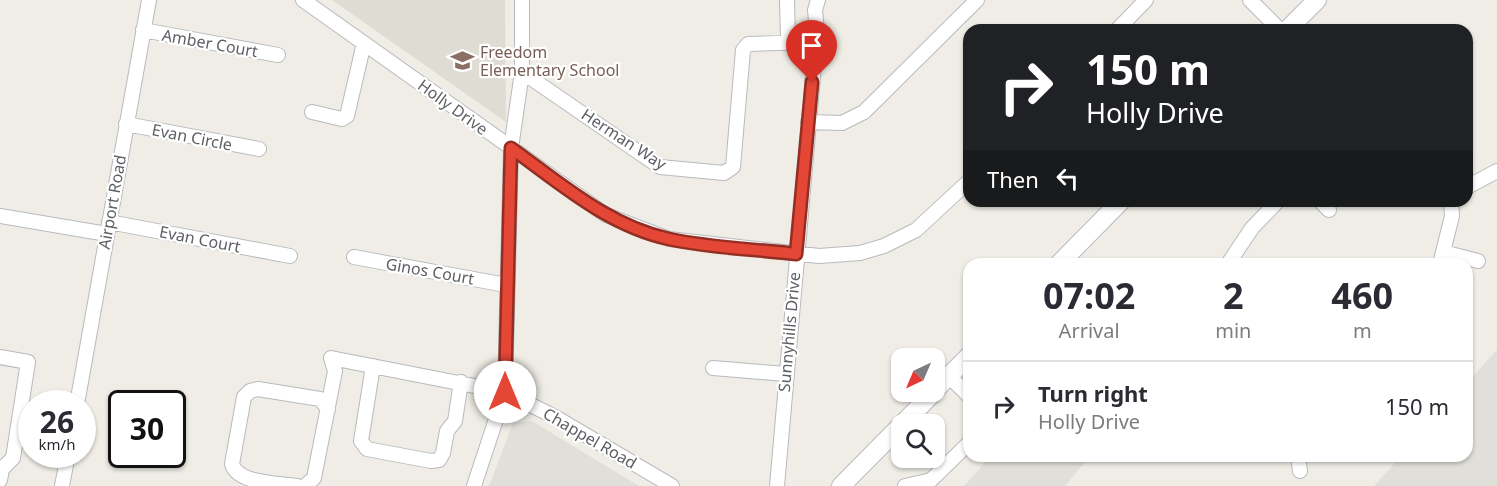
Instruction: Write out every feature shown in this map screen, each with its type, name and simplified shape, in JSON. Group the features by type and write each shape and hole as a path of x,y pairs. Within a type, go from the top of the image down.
{"street":[{"name":"Airport Road","path":"79,390 149,0"},
{"name":"Holly Drive","path":"303,0 606,215 637,229 669,239 796,254 849,255 884,246 926,223 963,187"},
{"path":"474,486 505,392 511,148 517,121 522,72 522,0"},
{"path":"787,0 788,41"},
{"name":"Sunnyhills Drive","path":"777,486 785,374 816,42 815,10 818,0"},
{"path":"808,122 842,123 864,112 977,0"},
{"path":"1123,24 1146,0"},
{"path":"1250,0 1274,24"},
{"path":"1293,24 1317,0"},
{"name":"Amber Court","path":"142,30 278,55"},
{"name":"Herman Way","path":"522,72 660,167 676,171 727,173 733,166 743,50 748,44 788,41 816,42"},
{"path":"312,112 342,119 347,116 364,44"},
{"name":"Evan Circle","path":"126,124 259,149"},
{"path":"1473,184 1497,171"},
{"path":"1071,258 1116,207"},
{"path":"1232,258 1252,228 1272,207"},
{"path":"1441,258 1452,216 1451,207"},
{"name":"Evan Court","path":"0,216 108,228 290,256"},
{"name":"Ginos Court","path":"354,257 506,285"},
{"path":"1473,261 1478,261"},
{"path":"0,357 28,362 13,458 2,469 0,480"},
{"name":"Chappel Road","path":"328,409 335,371 331,358 461,382 505,392 555,417 672,486"},
{"path":"945,380 963,362"},
{"path":"373,366 361,441 367,450 431,461 439,460 443,453 447,431 455,422 461,382"},
{"path":"713,368 785,374"},
{"path":"949,376 963,390"},
{"path":"297,486 270,484 243,477 232,467 247,393 258,389 320,399 328,409 314,478 305,486"},
{"path":"841,486 923,402"},
{"path":"905,486 931,480 963,449"},
{"path":"1299,462 1300,471"},
{"path":"62,486 65,468"}],"shaded area":[{"name":"Freedom Elementary School","path":"332,0 505,0 506,122"},
{"path":"1497,350 1497,486 1374,486 1396,462 1473,462 1473,376"},
{"path":"532,421 639,486 489,486 513,423"},
{"path":"986,462 1085,462 1065,486 964,486"}],"place":[{"name":"Freedom Elementary School","path":"462,61"}],"route":[{"path":"505,392 511,148 606,215 637,229 669,239 796,254 812,82"}]}
